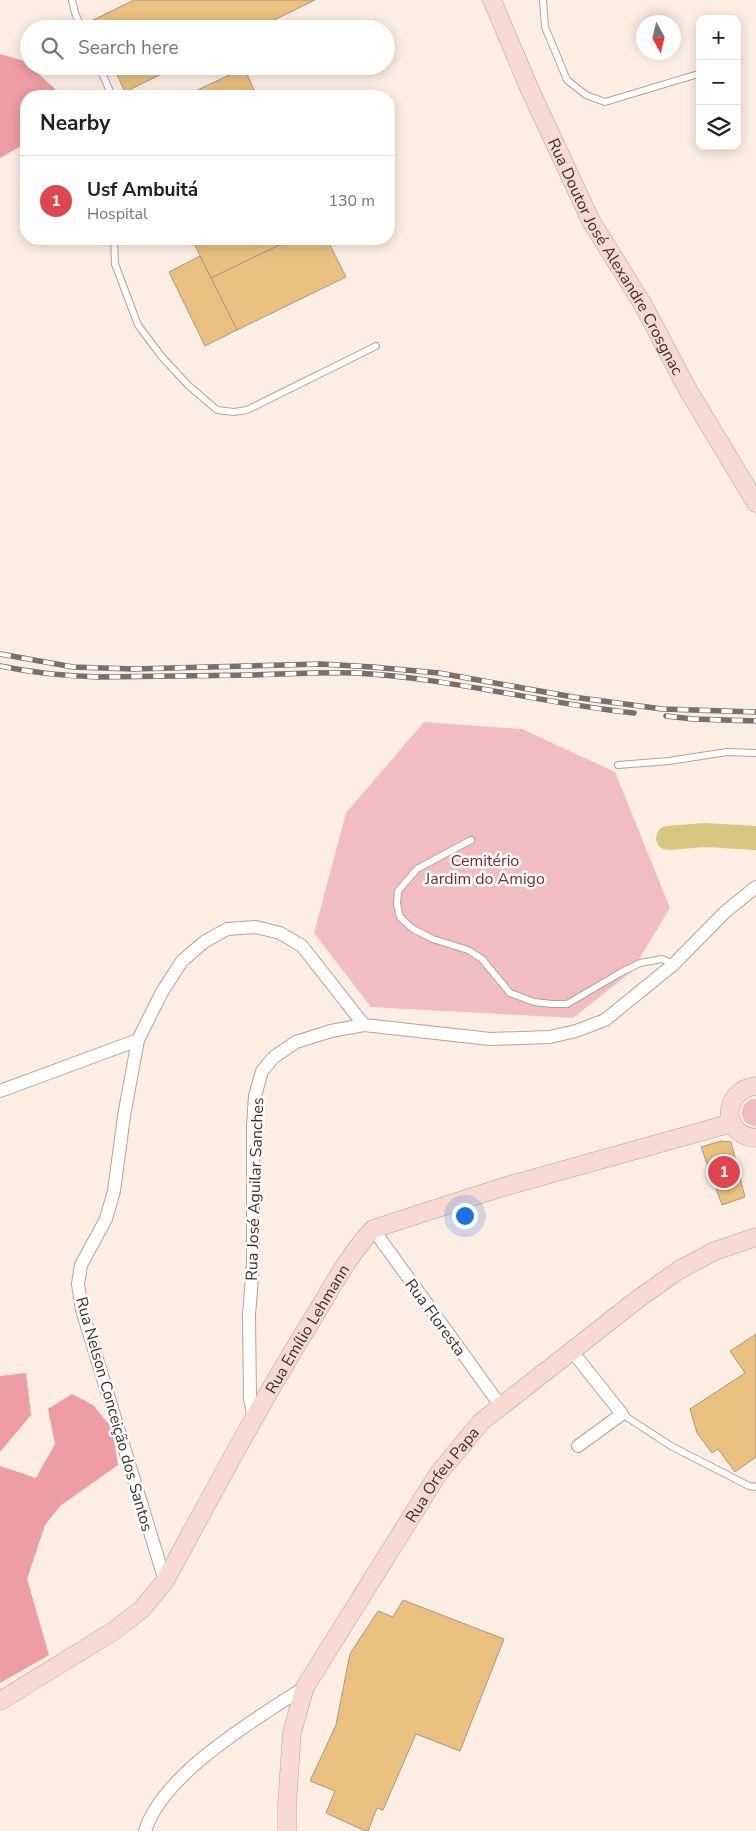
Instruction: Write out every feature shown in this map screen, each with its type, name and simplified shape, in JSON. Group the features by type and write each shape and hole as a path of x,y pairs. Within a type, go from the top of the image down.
{"main road":[{"name":"Rua Doutor José Alexandre Crosgnac","path":"492,0 530,90 591,221 642,303 688,390 756,503"},
{"path":"753,1084 740,1090 734,1097 730,1105 729,1114 732,1123 742,1134 756,1138"},
{"path":"373,1229 503,1187 732,1123"},
{"name":"Rua Emílio Lehmann","path":"0,1701 112,1632 142,1610 165,1581 278,1374 341,1272 362,1241 373,1229"},
{"name":"Rua Orfeu Papa","path":"287,1831 292,1732 305,1687 438,1474 481,1422 571,1350 679,1270 715,1251 756,1237"}],"street":[{"name":"Rua José Aguilar Sanches","path":"254,1419 250,1399 249,1315 253,1264 253,1127 255,1096 262,1071 274,1057 296,1042 330,1030 364,1025 490,1039 550,1037 576,1031 606,1020 674,964 725,912 756,887"},
{"name":"Rua Nelson Conceição dos Santos","path":"165,1581 82,1310 78,1284 81,1265 106,1219 114,1191 124,1116 138,1040 162,992 182,961 204,942 227,929 256,926 280,933 302,946 364,1025"},
{"path":"0,1091 138,1040"},
{"name":"Rua Floresta","path":"373,1229 500,1406"},
{"path":"571,1350 622,1414 578,1446"},
{"path":"145,1831 149,1820 181,1777 237,1732 305,1687"}],"lane":[{"path":"72,0 78,20"},
{"path":"543,0 545,27 567,80 586,95 605,102 695,74"},
{"path":"103,75 109,90"},
{"path":"114,245 115,264 138,325 162,358 188,385 217,410 234,412 247,410 376,346"},
{"path":"618,765 668,761 727,752 756,753"},
{"path":"471,840 417,869 398,891 400,917 413,929 433,939 468,950 482,959 510,993 534,1002 567,1004 640,963 662,959 674,964"},
{"path":"622,1414 672,1446 749,1486 756,1486"}],"green space":[{"name":"Cemitério Jardim do Amigo","path":"424,722 522,729 615,772 670,908 631,972 573,1018 371,1007 314,933 346,813"},
{"path":"751,1099 756,1099 756,1127 746,1123 742,1116 743,1107"}],"shaded area":[{"path":"0,54 20,60 20,75 40,75 56,90 20,90 20,146 0,158"},
{"path":"26,1373 31,1415 0,1452 0,1376"},
{"path":"72,1394 93,1405 112,1428 118,1465 60,1506 45,1525 27,1579 49,1655 0,1683 0,1466 36,1478 55,1444 48,1409"}],"building":[{"path":"134,0 315,0 274,20 93,20"},
{"path":"117,75 160,75 129,90 124,90"},
{"path":"229,75 247,75 254,90 198,90"},
{"path":"195,245 280,245 211,278"},
{"path":"280,245 330,245 346,277 237,330 211,278"},
{"path":"200,256 237,330 205,346 169,272"},
{"path":"721,1141 731,1142 745,1197 722,1205 701,1147"},
{"path":"756,1334 756,1457 735,1472 718,1449 712,1453 697,1433 690,1409 745,1373 730,1351"},
{"path":"403,1600 504,1639 460,1751 416,1734 383,1810 377,1808 368,1831 365,1831 326,1813 335,1791 310,1781 336,1725 350,1654 378,1611 393,1617"}],"waterway":[{"path":"668,838 705,835 756,838"}],"railway":[{"path":"0,654 73,667 133,669 321,664 373,667 439,673 573,697 662,709 756,712"},
{"path":"0,666 49,674 98,677 356,673 426,680 599,709 634,713"},
{"path":"666,716 756,721"}],"place":[{"name":"Usf Ambuitá","path":"724,1172"}]}
